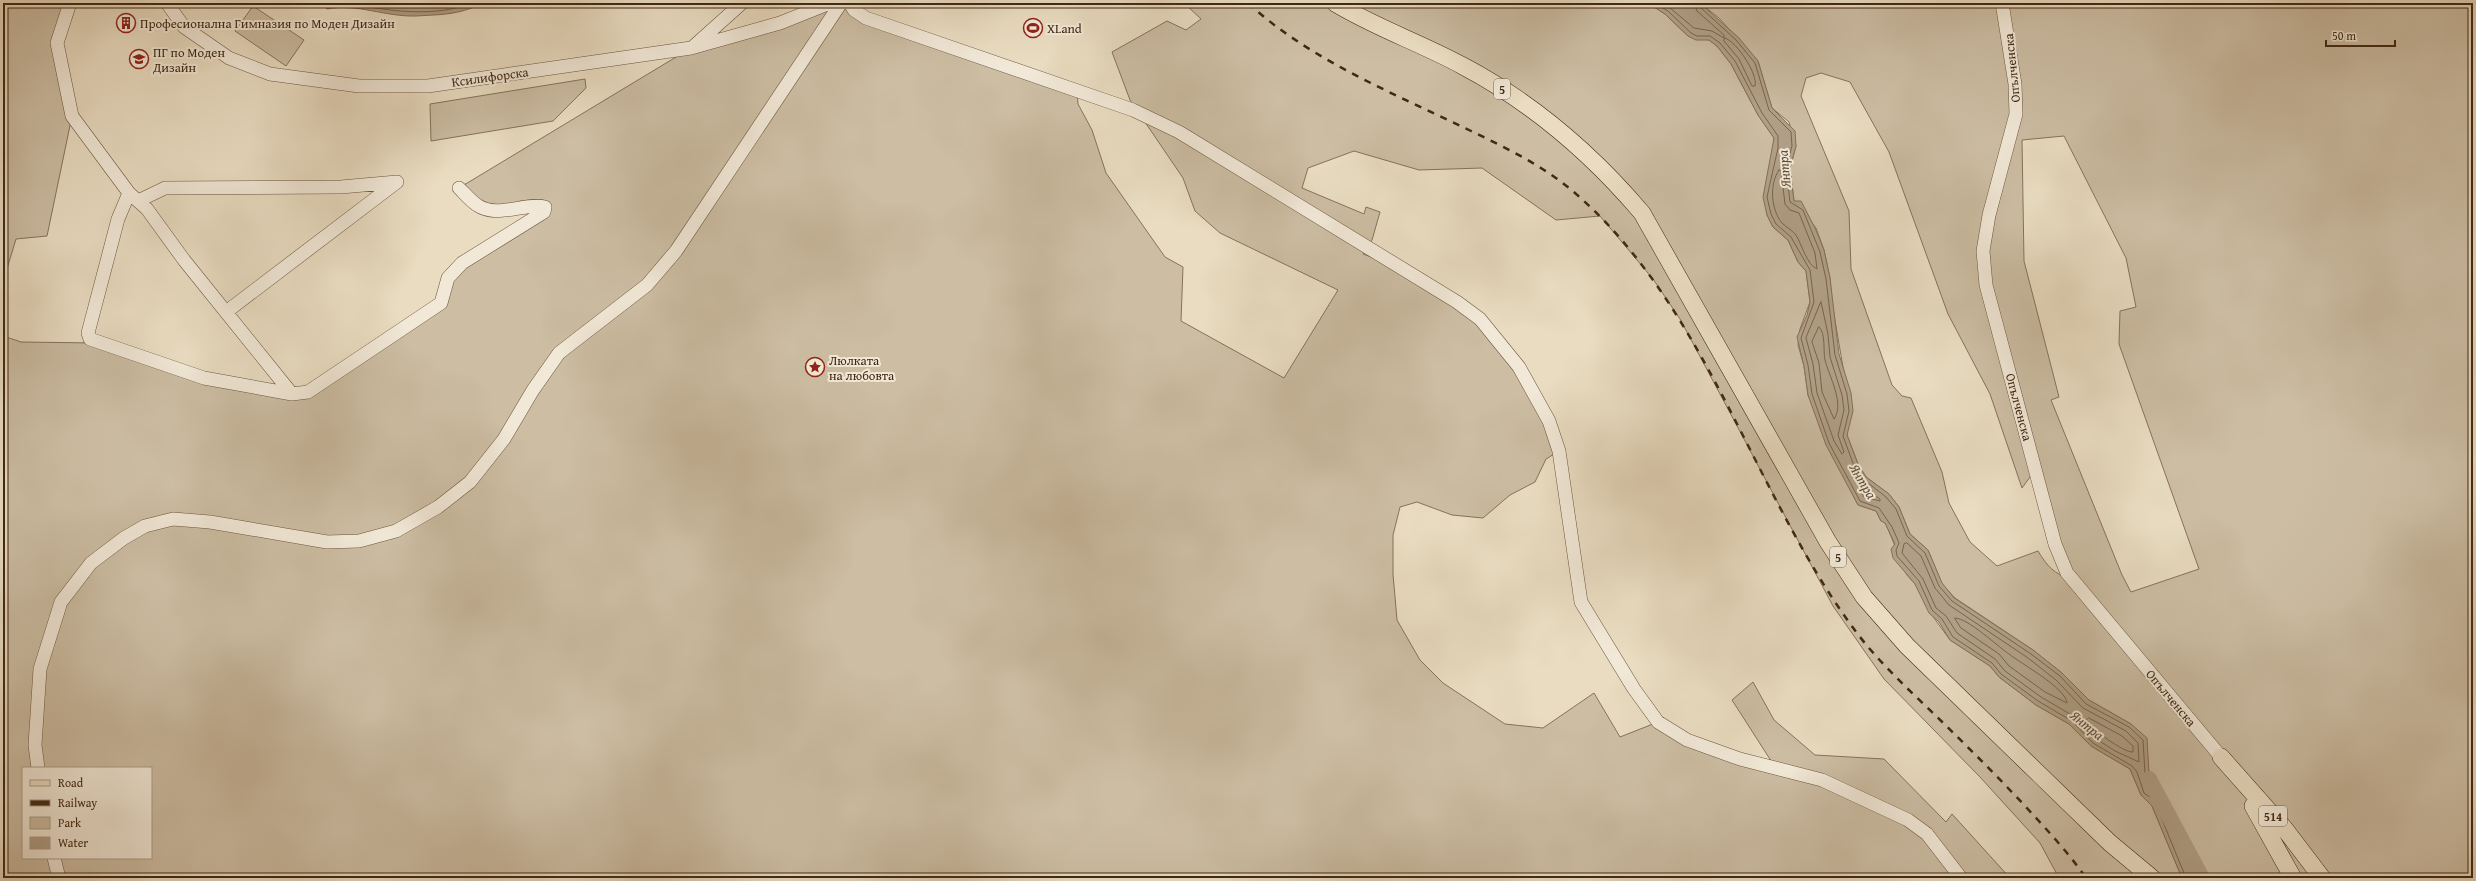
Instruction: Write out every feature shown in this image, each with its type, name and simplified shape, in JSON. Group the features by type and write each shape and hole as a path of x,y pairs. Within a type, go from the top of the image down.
{"main road":[{"name":"5","path":"1335,3 1359,18 1463,66 1531,106 1575,142 1610,175 1642,213 1828,542 1864,597 1907,646 2110,843 2152,878"},
{"name":"514","path":"2221,757 2268,830 2294,878"},
{"name":"514","path":"2221,757 2284,828 2322,878"}],"street":[{"path":"70,3 57,43 72,116 133,197 147,209 226,312 292,394"},
{"name":"Ксилифорска","path":"166,3 184,27 229,58 270,74 359,86 428,86 691,48 780,23 830,3"},
{"path":"691,48 742,3"},
{"path":"38,767 35,745 40,669 61,602 91,563 124,538 145,526 174,519 210,522 326,542 359,541 396,531 438,506 470,482 488,461 504,439 532,390 559,353 647,286 676,251 841,3"},
{"path":"850,3 854,10 866,18 1133,110 1179,132 1457,302 1480,319 1519,366 1549,421 1559,451 1581,602 1626,676 1658,722 1687,740 1740,758 1822,780 1908,820 1927,834 1961,878"},
{"name":"Опълченска","path":"2002,3 2015,84 2016,114 1989,214 1983,251 1986,278 2055,544 2066,574 2221,757"},
{"path":"226,312 397,182 341,187 165,188 133,197 118,219 88,333 90,339 204,378 292,394 308,392 441,302 448,278 462,263 544,212 546,207 538,205 499,211 479,206 459,188"},
{"path":"54,859 59,878"}],"green space":[{"path":"3,3 70,3 62,48 72,116 47,236 16,239 3,282"},
{"path":"830,3 1077,90 1078,104 1092,130 1106,173 1165,257 1183,267 1181,321 1284,378 1338,290 1220,233 1195,211 1183,178 1130,100 1112,52 1167,21 1186,30 1201,19 1184,3 1648,3 1665,14 1688,36 1709,40 1717,46 1731,64 1758,115 1774,138 1767,215 1773,227 1788,240 1798,262 1806,271 1810,302 1800,329 1798,345 1804,366 1808,395 1858,505 1876,511 1881,521 1885,522 1907,575 1915,584 1934,618 1950,640 1990,666 1999,677 2036,705 2069,724 2091,746 2130,769 2141,795 2152,806 2182,878 2059,878 2040,843 1980,777 1884,679 1833,606 1680,319 1653,279 1600,216 1556,220 1482,168 1419,170 1354,151 1308,168 1302,188 1364,214 1366,207 1380,212 1372,240 1363,254 1401,268 1495,336 1559,451 1546,459 1535,482 1510,495 1483,518 1452,515 1417,502 1400,507 1393,535 1393,574 1397,620 1420,660 1443,683 1505,724 1543,728 1594,693 1620,737 1658,722 1687,740 1775,767 1732,700 1753,682 1774,720 1815,755 1884,759 1946,822 1952,814 2010,878 3,878 3,336 21,342 97,343 175,367 308,392 441,303 448,278 544,212 499,211 459,188 691,48"},
{"path":"1700,3 2473,3 2473,878 2200,878 2194,867 2188,848 2179,828 2160,806 2160,784 2149,773 2148,764 2131,724 2089,700 2062,673 2033,650 1955,598 1942,584 1928,550 1910,534 1899,507 1889,494 1866,477 1858,464 1847,435 1844,373 1832,303 1830,278 1824,250 1816,228 1794,201 1790,168 1796,146 1789,122 1772,108 1758,61 1719,18","holes":["1821,73 1850,82 1889,152 1948,314 1990,394 2022,488 2035,470 2071,579 2055,572 2038,551 1997,566 1970,542 1949,503 1942,472 1911,398 1902,396 1892,385 1851,269 1849,211 1801,96 1806,78","2064,136 2126,258 2136,307 2120,311 2119,344 2199,569 2131,592 2122,575 2051,400 2059,397 2024,261 2022,140"]},
{"path":"253,6 304,40 286,66 235,31"},
{"path":"585,79 586,88 553,121 431,141 430,104"}],"water":[{"path":"321,3 492,3 439,15 405,16 349,8 327,9"},
{"path":"1648,3 1700,3 1739,38 1758,61 1772,108 1795,131 1796,146 1790,168 1794,201 1801,201 1815,228 1824,250 1830,278 1839,354 1851,393 1853,411 1847,435 1858,464 1866,477 1889,494 1899,507 1910,534 1928,550 1942,583 1954,598 2033,650 2062,673 2089,700 2131,724 2147,738 2149,773 2160,784 2160,806 2175,822 2188,848 2194,867 2200,878 2182,878 2152,806 2141,795 2130,769 2091,746 2069,724 2036,705 1999,677 1990,666 1950,640 1939,622 1929,613 1915,584 1893,558 1891,549 1895,544 1885,523 1881,521 1876,511 1858,505 1826,445 1808,395 1804,366 1797,337 1807,315 1810,302 1806,271 1798,262 1788,240 1773,227 1767,215 1763,197 1774,138 1758,115 1731,64 1717,46 1709,40 1696,40 1688,36 1665,14"}],"waterway":[{"name":"Янтра","path":"2149,779 2202,878"}],"railway":[{"path":"1248,3 1298,42 1353,74 1497,144 1551,174 1575,193 1622,240 1662,292 1697,349 1790,526 1823,583 1860,637 1896,677 1969,748 2026,807 2065,850 2086,878"}],"place":[{"name":"Професионална Гимназия по Моден Дизайн","path":"126,23"},
{"name":"XLand","path":"1033,28"},
{"name":"ПГ по Моден Дизайн","path":"139,59"},
{"name":"Люлката на любовта","path":"815,367"}]}
